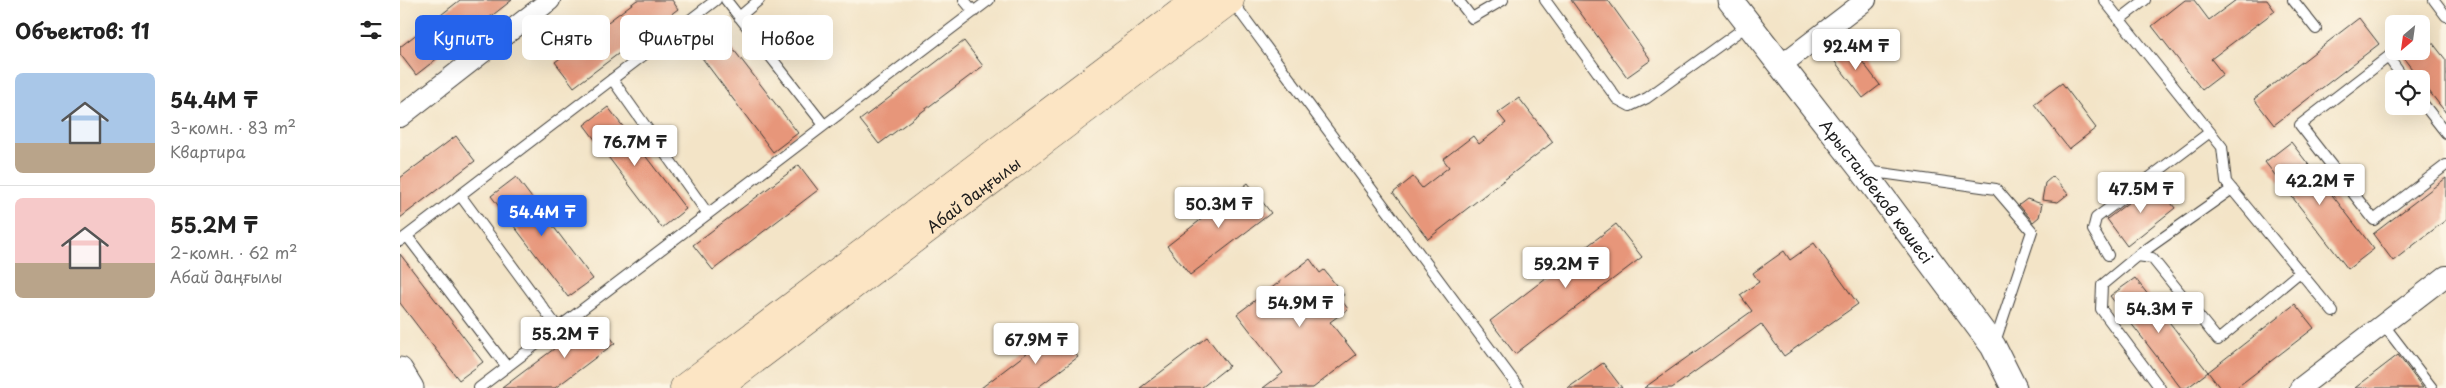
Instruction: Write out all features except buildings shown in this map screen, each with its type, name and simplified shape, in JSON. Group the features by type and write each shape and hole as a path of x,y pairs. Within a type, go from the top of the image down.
{"main road":[{"name":"Абай даңғылы","path":"684,388 1197,0"},
{"name":"Абай даңғылы","path":"717,388 1230,0"}],"street":[{"path":"400,117 550,0"},
{"name":"Арыстанбеков көшесі","path":"1730,0 1863,171 1993,346 2014,388"},
{"path":"1780,66 1866,0"},
{"path":"2300,388 2446,276"},
{"path":"400,370 412,388"}],"lane":[{"path":"507,367 404,238 716,0"},
{"path":"726,0 824,125"},
{"path":"739,17 759,0"},
{"path":"964,0 974,12"},
{"path":"479,388 989,0"},
{"path":"1230,0 1519,388"},
{"path":"1458,0 1472,18 1503,0"},
{"path":"1545,0 1617,99 1630,106 1647,98 1749,24"},
{"path":"2104,0 2222,147 2226,182 2333,312"},
{"path":"2119,20 2145,0"},
{"path":"2293,0 2316,29"},
{"path":"2434,0 2446,16"},
{"path":"2397,70 2388,57 2300,124 2374,220 2446,165"},
{"path":"612,80 708,214"},
{"path":"2430,112 2446,133"},
{"path":"2108,255 2093,230 2096,218 2210,132"},
{"path":"1863,171 1996,189 2032,231 1993,346"},
{"path":"2160,388 2101,308 2102,285 2136,256 2232,189"},
{"path":"460,195 558,328"},
{"path":"2136,256 2152,258 2218,340 2300,272"},
{"path":"2383,324 2432,388"}]}
